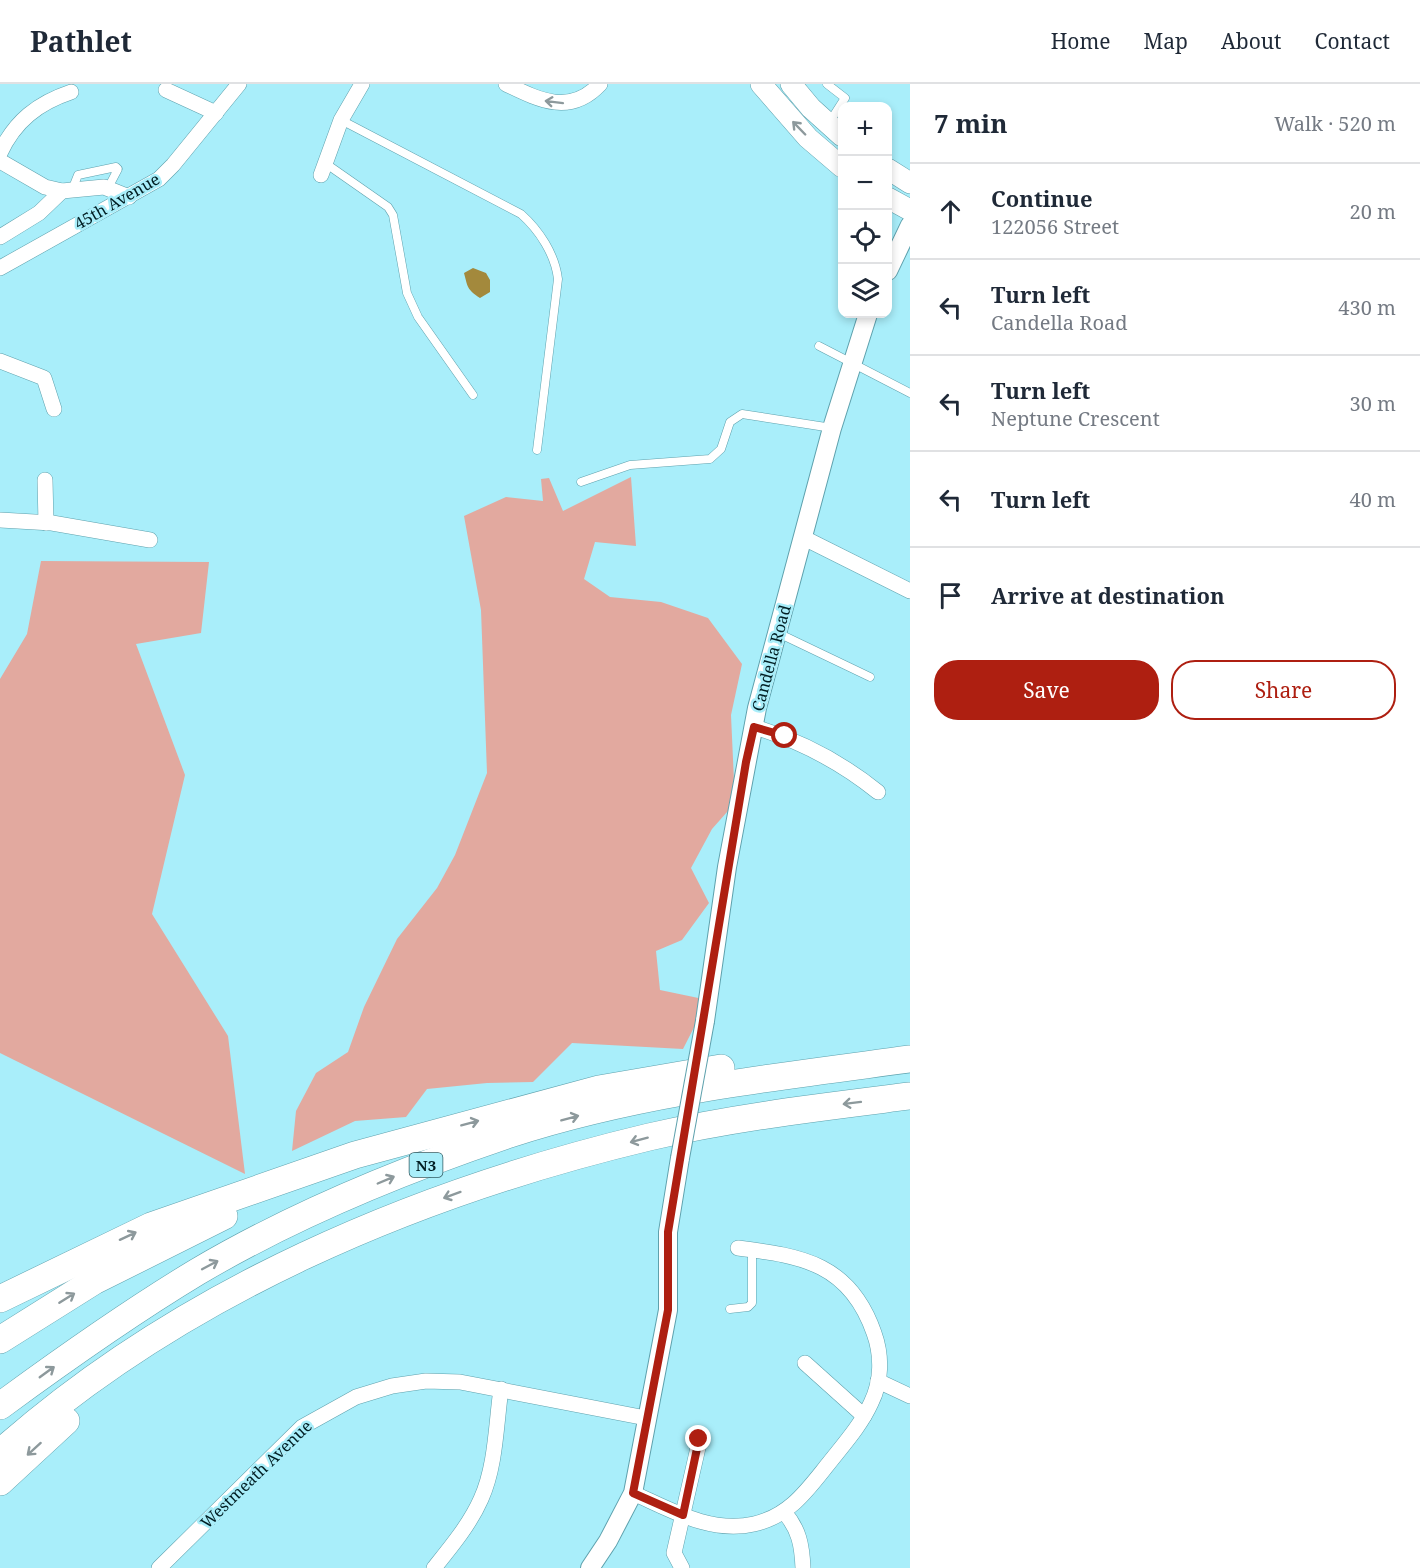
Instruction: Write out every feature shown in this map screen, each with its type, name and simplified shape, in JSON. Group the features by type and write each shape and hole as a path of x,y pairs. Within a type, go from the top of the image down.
{"highway":[{"path":"0,1299 151,1226 335,1162 413,1138 599,1089 680,1074 759,1062 908,1059"},
{"name":"N3","path":"0,1406 89,1341 199,1271 305,1216 391,1177 512,1134 619,1105 738,1082 908,1059"},
{"name":"N3","path":"0,1453 72,1395 192,1315 266,1274 454,1194 566,1159 650,1137 742,1119 910,1096"},
{"path":"0,1340 94,1281 173,1240 246,1206 413,1138"},
{"path":"0,1482 92,1398 205,1321 266,1287 303,1257"}],"main road":[{"path":"761,84 800,130 838,163"},
{"path":"791,84 835,130"},
{"path":"892,172 910,183"},
{"path":"892,200 910,210"}],"street":[{"name":"45th Avenue","path":"0,268 159,179 173,165 238,84"},
{"path":"323,169 341,120 362,84"},
{"path":"506,84 554,104 580,99 600,84"},
{"path":"166,90 216,113"},
{"path":"0,153 18,123 33,110 71,92"},
{"path":"0,161 45,187 67,190 95,186 108,188 129,197"},
{"path":"0,237 39,213 67,190"},
{"path":"892,264 910,225"},
{"name":"Candella Road","path":"590,1568 608,1541 633,1493 668,1310 668,1232 705,1021 727,867 754,727 832,428 867,318"},
{"path":"0,361 44,378 54,409"},
{"path":"45,480 46,523"},
{"path":"0,520 46,523 150,540"},
{"path":"804,538 910,591"},
{"path":"754,727 798,742 863,780 878,792"},
{"path":"633,1493 712,1525 735,1527 753,1525 784,1512 797,1503 852,1435 872,1403 878,1381 879,1345 868,1314 857,1295 837,1276 814,1263 745,1249"},
{"path":"805,1363 864,1416"},
{"path":"878,1381 910,1396"},
{"name":"Westmeath Avenue","path":"167,1566 287,1441 318,1416 356,1397 414,1383 460,1382 646,1418"},
{"path":"434,1568 459,1536 482,1499 491,1466 501,1389"},
{"path":"682,1568 674,1553 699,1439"},
{"path":"784,1512 794,1524 800,1540 803,1568"}],"lane":[{"path":"827,84 845,98 835,130"},
{"path":"341,120 521,214 536,228 550,252 558,279 537,450"},
{"path":"67,190 81,174 116,167 118,170 108,188"},
{"path":"323,169 380,201 393,215 407,293 418,317 473,395"},
{"path":"819,346 910,393"},
{"path":"581,482 630,465 710,459 721,449 730,422 742,414 832,428"},
{"path":"778,633 870,677"},
{"path":"730,1309 748,1307 752,1303 745,1249"}],"shaded area":[{"path":"473,268 486,273 490,280 490,292 480,298 469,288 464,273"},
{"path":"631,477 636,546 595,542 584,579 610,597 661,602 708,618 742,664 731,715 735,803 712,829 691,868 709,903 682,940 656,951 660,990 708,1000 683,1049 572,1043 533,1082 487,1083 427,1089 406,1117 355,1121 292,1151 296,1111 316,1073 348,1052 364,1007 397,939 437,888 455,855 487,773 481,610 464,516 506,497 543,501 541,479 549,478 563,511"},
{"path":"41,561 209,562 201,633 136,644 185,775 152,914 228,1036 245,1174 0,1053 0,679 27,634"}],"route":[{"path":"699,1439 683,1515 633,1493 668,1310 668,1232 705,1021 727,867 746,762 754,727 785,736"}]}
